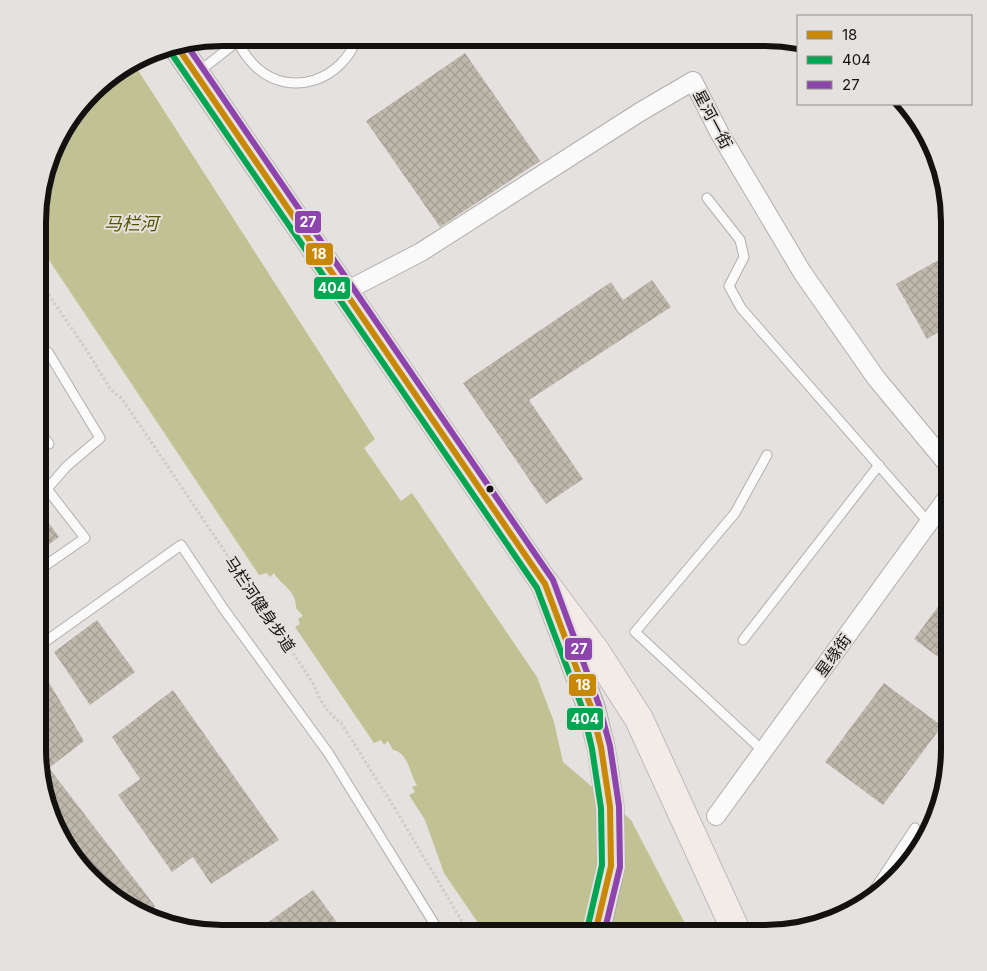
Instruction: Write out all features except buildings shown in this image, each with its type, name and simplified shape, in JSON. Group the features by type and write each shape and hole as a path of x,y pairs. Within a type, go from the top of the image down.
{"highway":[{"path":"545,584 596,652 639,719 733,924"}],"main road":[{"path":"180,51 545,584 591,707 601,746 610,807 611,866 598,924"}],"street":[{"name":"星河一街","path":"344,292 420,252 640,112 693,81 720,134 802,272 876,378 940,456"},
{"name":"星缘街","path":"716,816 941,507"}],"lane":[{"path":"196,74 228,47"},
{"path":"241,47 248,59 263,73 282,81 302,83 322,78 340,67 353,47"},
{"path":"707,198 740,240 744,257 729,286 741,308 929,523"},
{"path":"46,487 67,466 100,438 48,352"},
{"path":"46,441 49,444"},
{"path":"763,751 635,632 735,513 767,455"},
{"path":"743,640 879,466"},
{"path":"47,495 85,538 47,565"},
{"path":"47,640 180,545 223,608 329,754 435,925"},
{"path":"879,883 915,828"}],"path":[{"name":"马栏河健身步道","path":"46,291 111,390 121,398 141,427 313,683 318,697 332,717 341,724 394,807 464,925"}],"water":[{"name":"马栏河","path":"137,68 375,439 364,448 401,501 412,493 537,677 554,722 563,762 631,820 685,924 479,925 444,873 425,820 409,795 415,792 412,787 417,785 406,759 393,750 388,741 384,745 381,740 374,743 295,627 300,624 298,619 303,616 296,608 294,597 274,573 270,577 267,573 259,575 46,256 48,199 52,176 64,144 90,106 106,90"}],"transit line":[{"name":"27","path":"190,50 553,580 599,705 610,746 619,806 620,867 606,924"},
{"name":"18","path":"180,51 545,584 591,707 601,747 610,807 611,866 597,924"},
{"name":"404","path":"171,54 537,588 583,710 592,749 601,808 602,865 588,924"}]}
